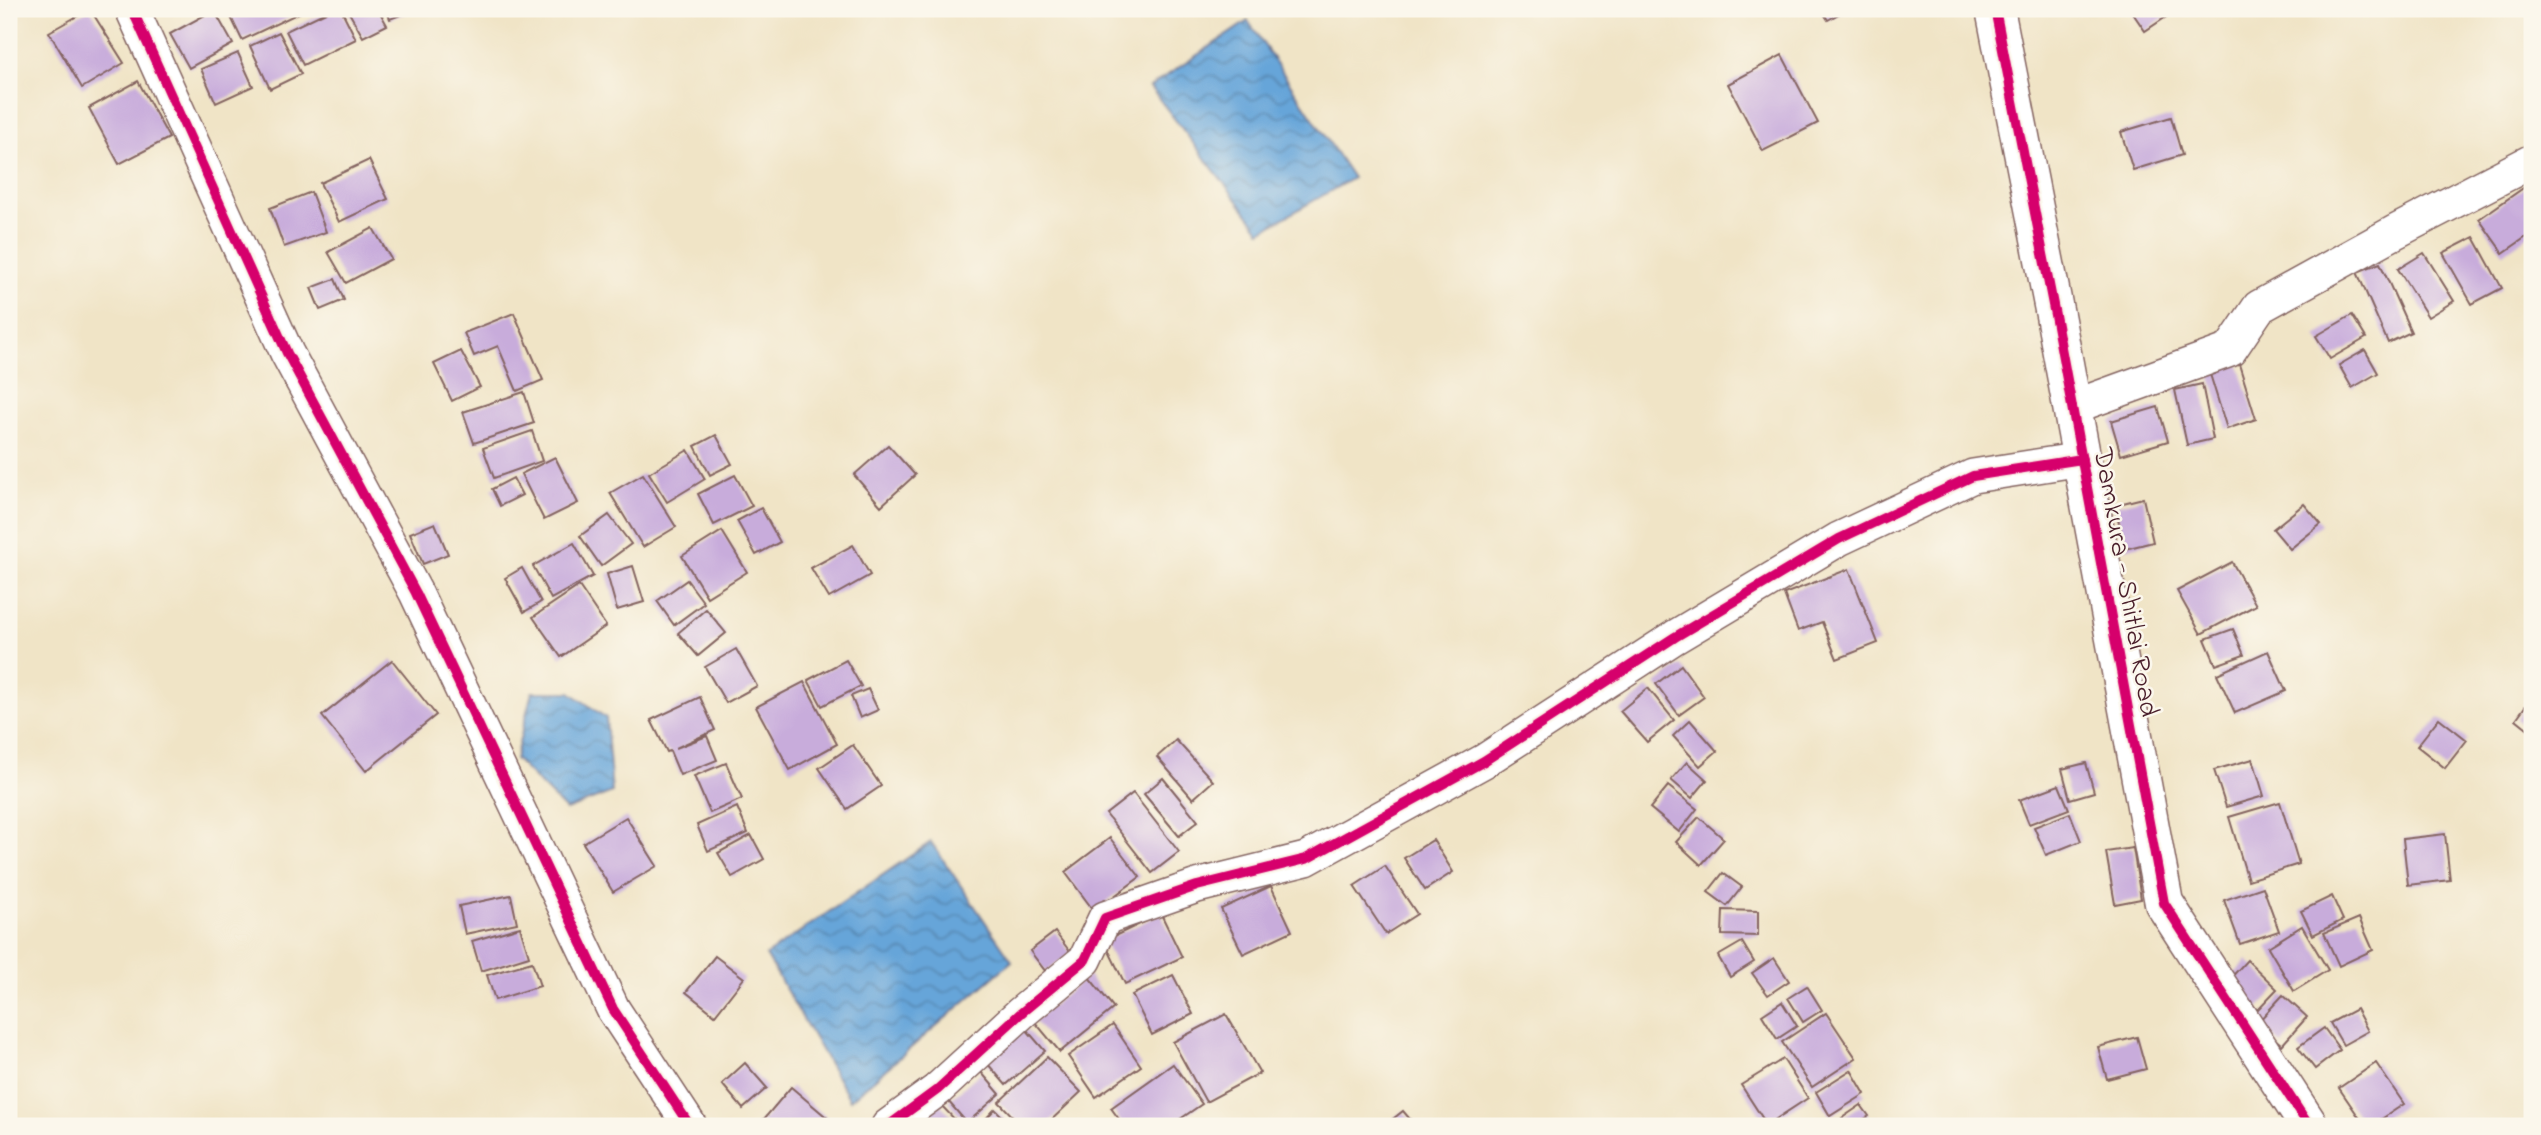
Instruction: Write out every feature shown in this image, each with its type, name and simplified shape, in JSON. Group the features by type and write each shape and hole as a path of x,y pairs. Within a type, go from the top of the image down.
{"street":[{"path":"132,9 286,353 416,593 613,1009 690,1126"},
{"name":"Damkura - Shitlai Road","path":"1994,9 2073,407 2164,903 2309,1126"},
{"path":"2073,407 2230,350 2259,307 2395,232 2532,162"},
{"path":"888,1126 937,1090 1021,1013 1085,960 1105,918 1198,886 1306,859 1484,761 1675,638 1839,539 1973,476 2082,459"}],"water":[{"path":"1248,21 1353,178 1261,231 1150,87"},
{"path":"532,692 570,692 606,718 612,792 566,810 515,759"},
{"path":"931,842 1012,961 850,1100 766,955"}],"building":[{"path":"90,9 124,63 82,88 49,32"},
{"path":"227,9 300,9 301,12 242,40"},
{"path":"332,9 341,9 356,39 303,65 286,31"},
{"path":"347,9 378,9 387,25 363,37"},
{"path":"386,9 416,9 390,19"},
{"path":"1821,9 1847,9 1828,20"},
{"path":"2130,9 2178,9 2145,31"},
{"path":"214,10 233,44 189,68 170,34"},
{"path":"279,32 301,74 270,89 250,46"},
{"path":"238,53 253,86 216,103 201,69"},
{"path":"1782,55 1818,123 1763,151 1728,84"},
{"path":"138,81 169,138 119,164 89,108"},
{"path":"2171,117 2182,155 2133,170 2121,132"},
{"path":"369,160 388,199 339,222 320,183"},
{"path":"2532,182 2532,233 2503,253 2479,219"},
{"path":"311,192 326,232 284,247 270,208"},
{"path":"373,228 391,259 346,283 328,252"},
{"path":"2474,237 2502,288 2472,304 2443,253"},
{"path":"2424,253 2454,301 2428,317 2398,269"},
{"path":"2380,263 2411,332 2388,343 2357,272"},
{"path":"335,279 344,300 320,310 311,288"},
{"path":"514,313 543,380 517,391 498,346 474,356 464,333"},
{"path":"2352,315 2366,338 2330,359 2316,336"},
{"path":"2365,350 2378,373 2352,388 2339,365"},
{"path":"461,351 480,387 452,401 434,364"},
{"path":"2238,361 2256,419 2227,429 2209,371"},
{"path":"2202,384 2213,439 2187,445 2175,390"},
{"path":"524,392 534,423 474,443 463,412"},
{"path":"2158,407 2168,441 2121,455 2111,421"},
{"path":"532,431 542,461 494,478 483,448"},
{"path":"716,435 732,464 710,475 695,446"},
{"path":"888,445 915,475 881,506 854,475"},
{"path":"688,450 705,479 667,502 649,473"},
{"path":"555,457 578,503 544,520 521,474"},
{"path":"643,474 676,527 643,547 610,493"},
{"path":"735,475 752,506 714,525 698,494"},
{"path":"513,478 522,495 500,506 492,489"},
{"path":"2143,498 2153,542 2125,549 2115,505"},
{"path":"2304,504 2321,524 2290,549 2273,529"},
{"path":"761,508 780,542 756,555 737,521"},
{"path":"609,515 631,544 601,566 580,536"},
{"path":"435,523 448,554 423,564 410,533"},
{"path":"722,531 747,572 707,597 682,556"},
{"path":"574,543 593,576 551,599 533,566"},
{"path":"853,545 870,575 829,598 811,568"},
{"path":"2232,562 2256,605 2201,634 2177,591"},
{"path":"633,566 644,602 617,610 607,574"},
{"path":"522,568 541,602 524,612 505,578"},
{"path":"1849,569 1878,643 1837,659 1822,622 1798,631 1784,594"},
{"path":"687,580 704,603 674,625 657,601"},
{"path":"579,586 606,626 561,657 533,617"},
{"path":"706,609 726,633 698,656 678,633"},
{"path":"2233,629 2244,655 2216,665 2205,639"},
{"path":"736,649 757,686 726,703 705,667"},
{"path":"2268,651 2286,691 2235,713 2217,674"},
{"path":"392,660 436,715 366,771 322,716"},
{"path":"846,660 861,686 822,706 808,680"},
{"path":"1681,665 1704,697 1679,715 1656,684"},
{"path":"804,682 837,744 790,770 756,707"},
{"path":"1648,688 1674,720 1647,742 1620,711"},
{"path":"868,689 878,710 860,718 851,696"},
{"path":"700,697 715,730 676,748 707,736 717,760 680,775 670,751 667,752 651,720"},
{"path":"2529,701 2532,704 2532,732 2516,719"},
{"path":"2439,718 2467,740 2445,768 2417,746"},
{"path":"1690,720 1717,751 1700,766 1673,736"},
{"path":"1176,740 1213,781 1193,799 1157,757"},
{"path":"853,745 881,786 847,809 819,768"},
{"path":"2253,759 2264,796 2226,807 2214,770"},
{"path":"1687,762 1707,780 1692,798 1671,780"},
{"path":"726,763 742,799 710,813 694,776"},
{"path":"2086,763 2094,792 2070,799 2062,769"},
{"path":"1163,778 1198,821 1179,836 1144,794"},
{"path":"2059,785 2069,809 2029,824 2019,800"},
{"path":"1668,786 1697,809 1679,832 1650,808"},
{"path":"1133,793 1179,852 1152,873 1106,814"},
{"path":"2280,802 2299,864 2248,880 2229,817"},
{"path":"737,807 748,833 708,851 697,825"},
{"path":"2070,813 2081,841 2046,855 2034,827"},
{"path":"626,817 657,866 613,892 583,843"},
{"path":"1699,817 1724,839 1701,865 1676,842"},
{"path":"2445,834 2450,880 2408,885 2403,839"},
{"path":"751,835 764,859 732,877 718,853"},
{"path":"1110,838 1140,877 1094,911 1065,872"},
{"path":"1433,840 1453,872 1425,890 1404,858"},
{"path":"2133,848 2141,899 2115,904 2106,852"},
{"path":"1385,866 1417,914 1386,934 1354,886"},
{"path":"1723,873 1742,887 1727,906 1708,892"},
{"path":"1271,886 1292,931 1243,954 1221,909"},
{"path":"2263,887 2279,931 2240,944 2224,900"},
{"path":"511,895 517,923 465,934 459,906"},
{"path":"2332,896 2343,920 2313,935 2301,911"},
{"path":"1723,910 1758,911 1758,936 1722,935"},
{"path":"1161,914 1182,957 1125,984 1104,941"},
{"path":"2359,918 2373,950 2339,966 2324,933"},
{"path":"2302,926 2328,970 2294,991 2268,947"},
{"path":"520,927 529,956 481,971 472,941"},
{"path":"1055,932 1071,953 1046,972 1030,951"},
{"path":"1742,942 1754,962 1730,977 1718,956"},
{"path":"715,956 744,978 715,1015 686,992"},
{"path":"1774,958 1789,981 1768,995 1752,973"},
{"path":"2247,960 2277,989 2257,1010 2228,981"},
{"path":"532,962 540,986 495,1000 487,975"},
{"path":"1173,975 1193,1014 1152,1035 1132,995"},
{"path":"1088,976 1114,1008 1060,1052 1034,1021"},
{"path":"1807,986 1822,1010 1803,1022 1788,998"},
{"path":"2283,995 2307,1017 2282,1045 2257,1023"},
{"path":"1782,1002 1797,1026 1777,1039 1762,1015"},
{"path":"2356,1009 2368,1031 2343,1045 2330,1023"},
{"path":"1826,1013 1856,1058 1812,1087 1782,1042"},
{"path":"1226,1014 1260,1073 1206,1102 1173,1042"},
{"path":"1113,1025 1141,1066 1096,1097 1068,1056"},
{"path":"2324,1028 2340,1050 2315,1069 2298,1047"},
{"path":"1026,1029 1045,1051 1006,1085 987,1063"},
{"path":"2137,1037 2146,1069 2107,1079 2098,1047"},
{"path":"1047,1057 1081,1092 1045,1126 1022,1126 999,1102"},
{"path":"1783,1059 1808,1098 1767,1125 1741,1085"},
{"path":"745,1063 767,1088 743,1109 722,1084"},
{"path":"2376,1063 2404,1104 2371,1126 2365,1126 2339,1088"},
{"path":"1173,1064 1202,1104 1170,1126 1124,1126 1111,1108"},
{"path":"1851,1070 1865,1094 1830,1116 1816,1092"},
{"path":"981,1072 1000,1094 967,1123 948,1101"},
{"path":"791,1087 831,1121 827,1126 758,1126"},
{"path":"940,1104 961,1126 917,1126"},
{"path":"1861,1105 1869,1116 1854,1126 1848,1126 1842,1118"},
{"path":"995,1109 1012,1126 979,1126"},
{"path":"1403,1111 1416,1126 1384,1126"}],"cycle path":[{"path":"132,9 287,353 416,593 613,1009 690,1126"},
{"path":"1995,9 2055,315 2164,903 2309,1126"},
{"path":"888,1126 937,1090 1021,1013 1085,960 1105,918 1197,886 1306,859 1484,761 1675,637 1839,539 1973,476 2082,459"}]}
